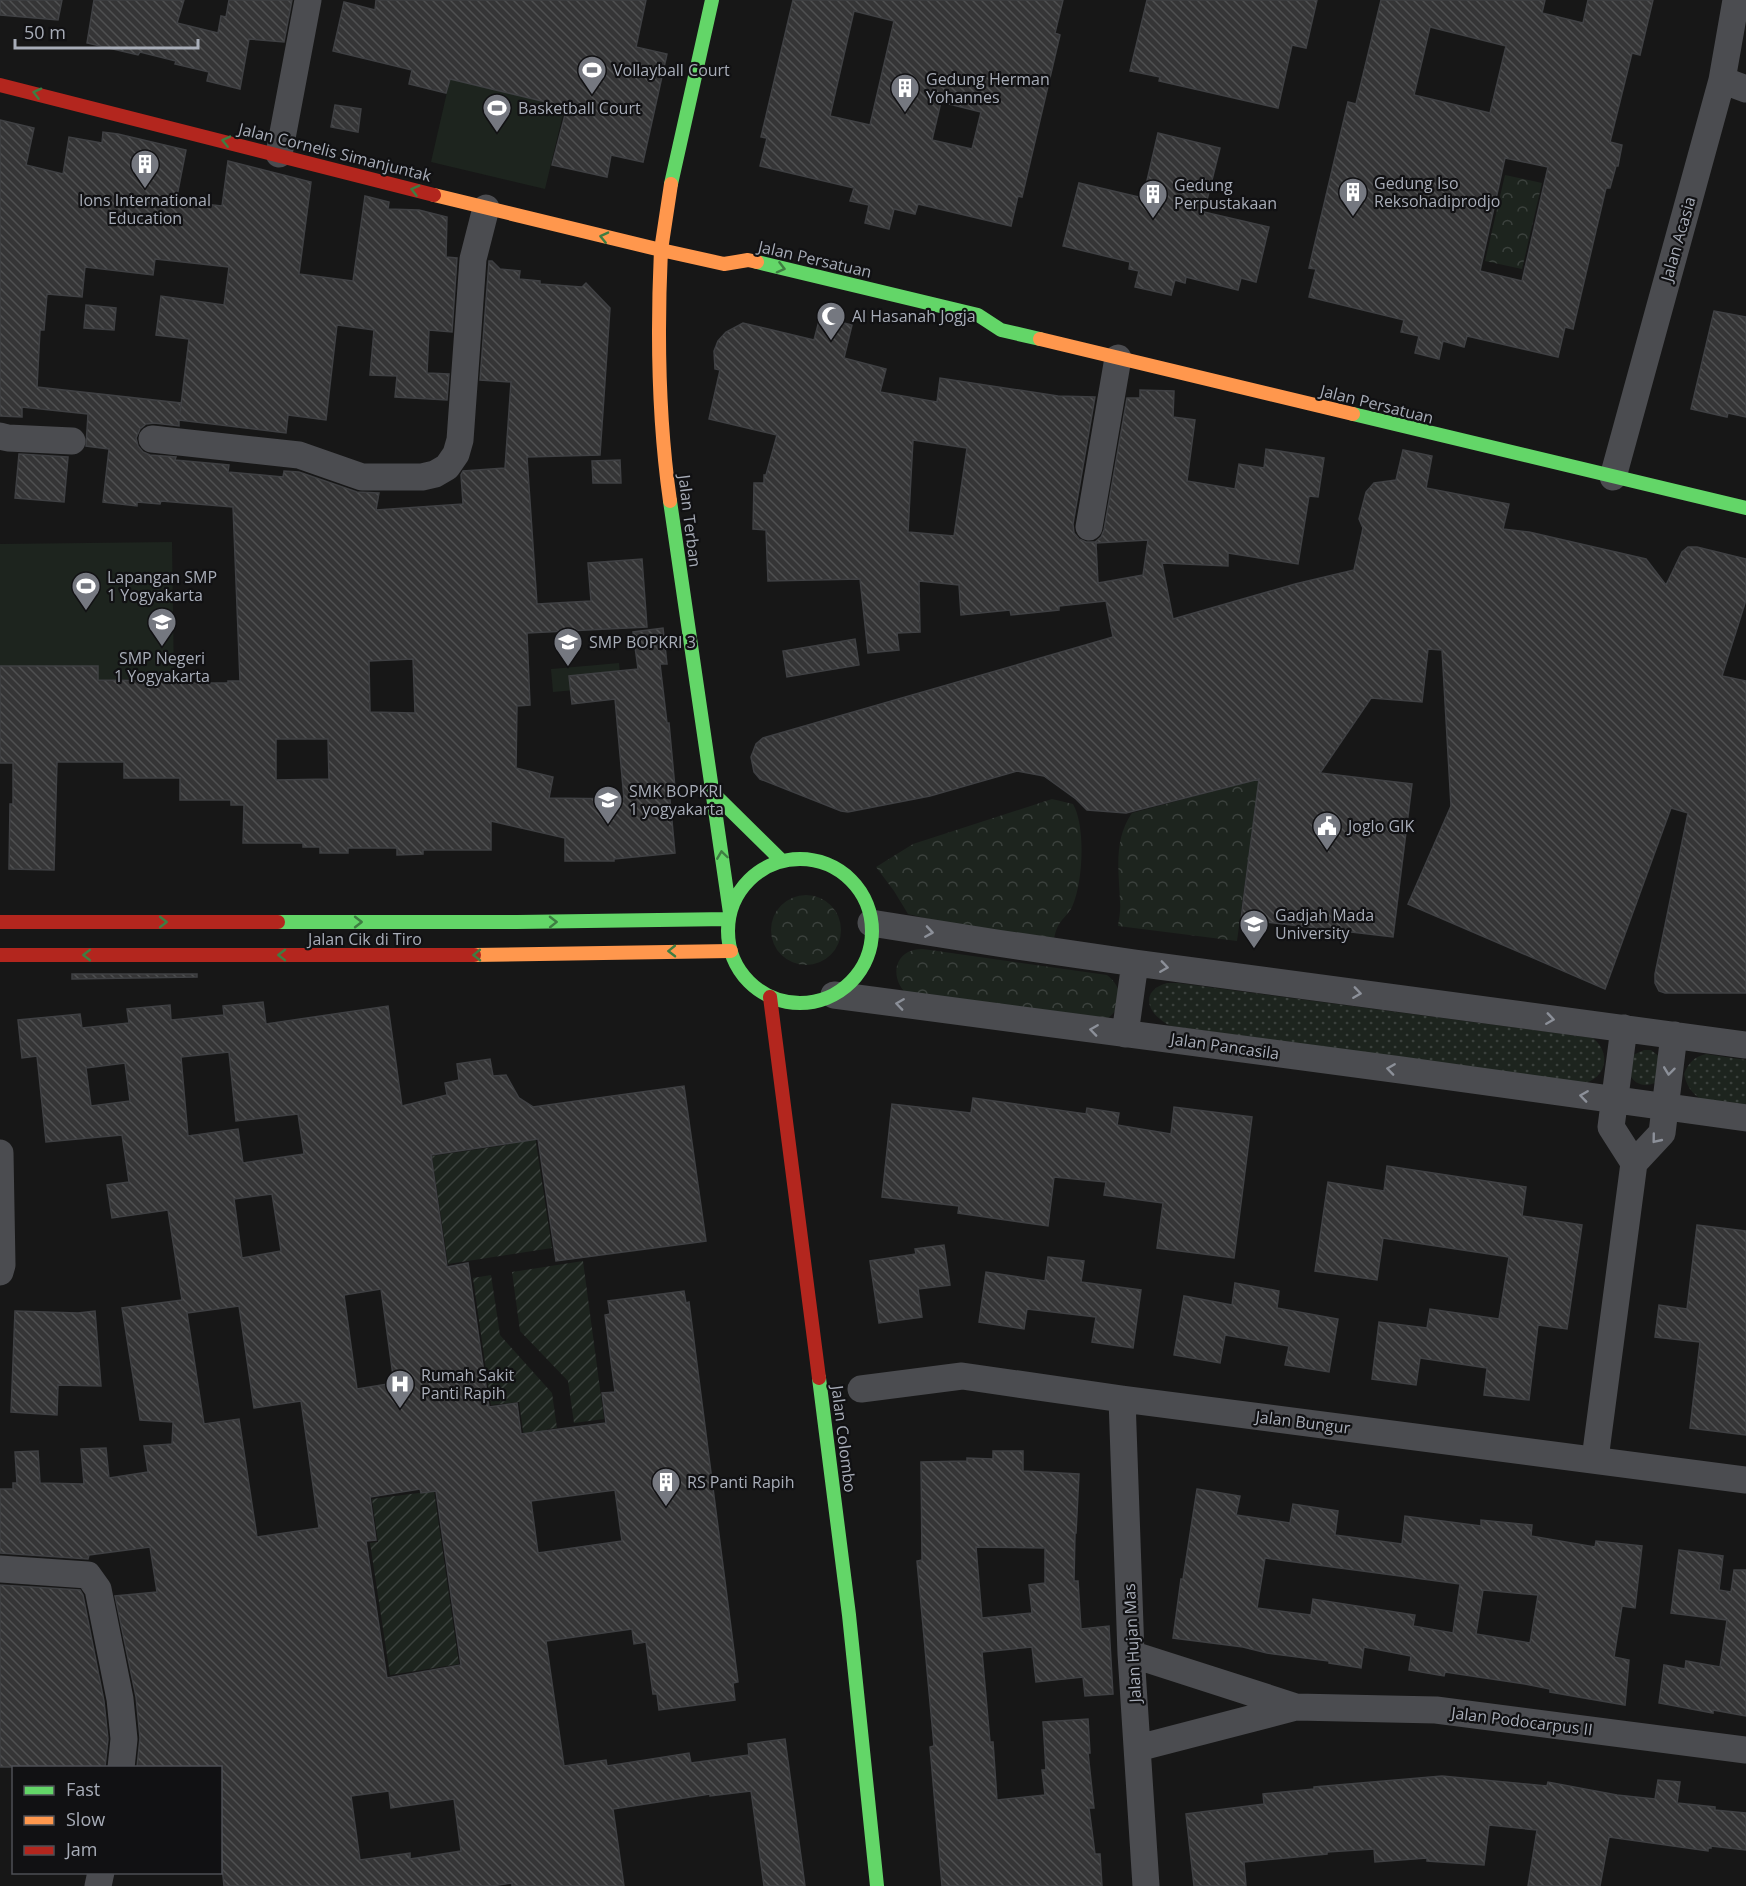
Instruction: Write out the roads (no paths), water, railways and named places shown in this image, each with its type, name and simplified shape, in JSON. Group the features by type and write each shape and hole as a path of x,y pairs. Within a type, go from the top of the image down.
{"main road":[{"name":"Jalan Terban","path":"712,0 673,168 662,250 657,341 659,391 675,542 730,916"},
{"name":"Jalan Cornelis Simanjuntak","path":"0,85 486,208 724,264"},
{"name":"Jalan Persatuan","path":"724,264 748,260 978,315 1001,330 1746,508"},
{"path":"724,264 737,275"},
{"name":"Jalan Persatuan","path":"984,333 1001,330"},
{"path":"713,794 782,861"},
{"path":"804,859 816,861 845,875 862,895 871,923 870,943 862,967 855,977 834,994 819,1000 787,1003 770,997 754,987 739,970 731,951 728,935 730,916 738,895 752,877 761,870 782,861 804,859"},
{"name":"Jalan Cik di Tiro","path":"0,922 518,922 730,916"},
{"name":"Jalan Cik di Tiro","path":"0,955 395,956 731,951"},
{"name":"Jalan Colombo","path":"770,997 849,1615 877,1886"}],"street":[{"path":"279,154 308,0"},
{"name":"Jalan Acasia","path":"1613,477 1734,84 1736,0"},
{"path":"152,440 299,455 362,477 422,477 435,474 447,467 456,454 460,440 473,260 486,208"},
{"path":"1089,527 1118,358"},
{"path":"0,436 72,441"},
{"path":"871,923 997,944 1746,1045"},
{"path":"1125,1034 1135,963"},
{"name":"Jalan Pancasila","path":"834,994 1746,1118"},
{"path":"1624,1029 1611,1126 1634,1163"},
{"path":"1595,1459 1634,1163 1662,1133 1674,1035"},
{"path":"0,1153 2,1265 0,1272"},
{"name":"Jalan Bungur","path":"861,1389 962,1376 1746,1480"},
{"name":"Jalan Hujan Mas","path":"1122,1399 1131,1654 1146,1886"},
{"path":"0,1569 88,1575 98,1588 120,1699 124,1739 121,1766"},
{"name":"Jalan Podocarpus II","path":"1131,1654 1296,1707"},
{"name":"Jalan Podocarpus II","path":"1138,1748 1296,1707 1436,1710 1746,1750"}],"place":[{"name":"Vollayball Court","path":"592,96"},
{"name":"Gedung Herman Yohannes","path":"905,114"},
{"name":"Basketball Court","path":"497,134"},
{"name":"Ions International Education","path":"145,190"},
{"name":"Gedung Iso Reksohadiprodjo","path":"1353,218"},
{"name":"Gedung Perpustakaan","path":"1153,220"},
{"name":"Al Hasanah Jogja","path":"831,342"},
{"name":"Lapangan SMP 1 Yogyakarta","path":"86,612"},
{"name":"SMP Negeri 1 Yogyakarta","path":"162,648"},
{"name":"SMP BOPKRI 3","path":"568,668"},
{"name":"SMK BOPKRI 1 yogyakarta","path":"608,826"},
{"name":"Joglo GIK","path":"1327,852"},
{"name":"Gadjah Mada University","path":"1254,950"},
{"name":"Rumah Sakit Panti Rapih","path":"400,1410"},
{"name":"RS Panti Rapih","path":"666,1508"}]}
